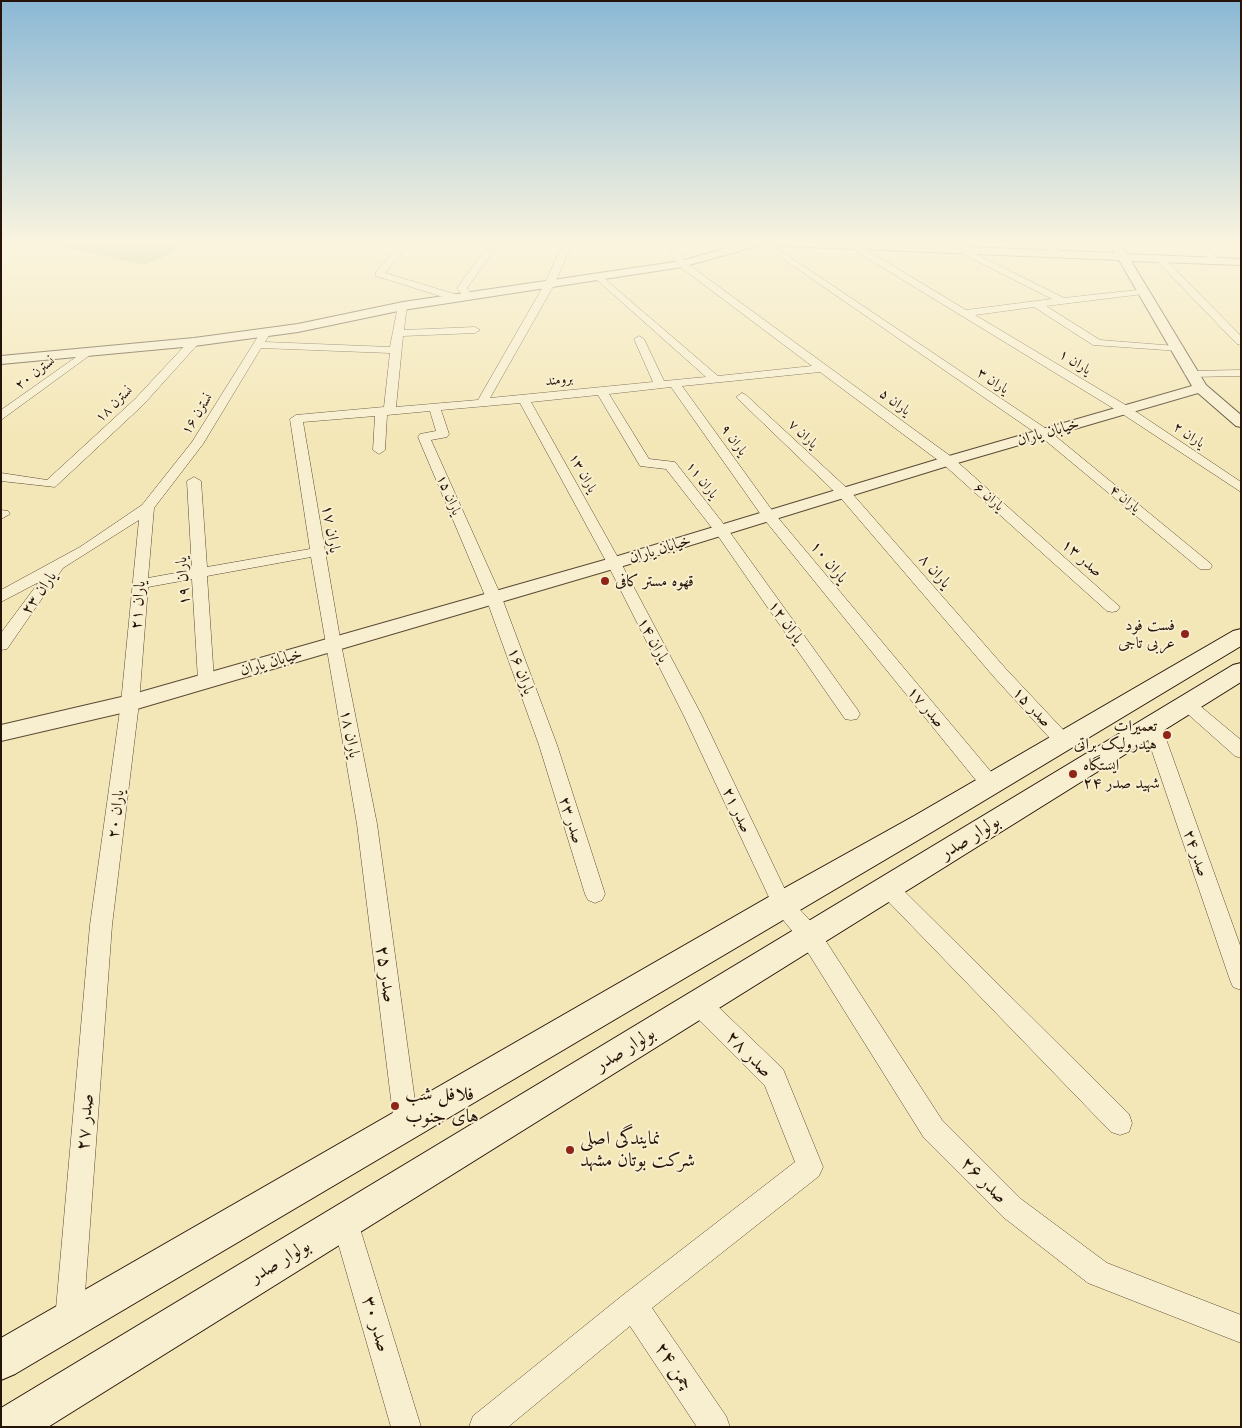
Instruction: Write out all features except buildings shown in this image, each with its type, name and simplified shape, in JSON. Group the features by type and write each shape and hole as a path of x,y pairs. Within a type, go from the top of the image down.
{"main road":[{"name":"بولوار صدر","path":"1,1360 1241,636"},
{"name":"بولوار صدر","path":"9,1427 1241,671"}],"street":[{"path":"1,360 194,342 266,332 394,308"},
{"path":"380,450 403,308"},
{"path":"482,402 536,308"},
{"path":"634,308 714,378"},
{"name":"یاران ۵","path":"742,308 948,461"},
{"name":"یاران ۳","path":"857,308 1044,433"},
{"name":"یاران ۱","path":"958,308 1125,410"},
{"path":"965,312 1004,308"},
{"path":"1042,308 1097,343 1176,349"},
{"path":"1152,308 1195,381 1241,423"},
{"path":"1207,308 1241,342"},
{"path":"399,332 475,330"},
{"name":"نسترن ۱۶","path":"1,597 86,550 147,508 197,444 266,332"},
{"path":"639,339 660,384"},
{"name":"نسترن ۱۸","path":"1,477 50,484 139,402 194,342"},
{"path":"258,345 396,350"},
{"name":"نسترن ۲۰","path":"1,416 86,353"},
{"name":"برومند","path":"296,419 524,399 824,368"},
{"path":"1195,381 1241,373"},
{"name":"خیابان یاران","path":"1,733 130,703 614,563 948,461 1125,410 1195,381"},
{"name":"یاران ۹","path":"674,383 769,516"},
{"name":"یاران ۱۱","path":"601,391 645,463 670,464 721,530"},
{"name":"یاران ۷","path":"742,397 844,493"},
{"name":"یاران ۱۳","path":"524,399 614,563"},
{"name":"یاران ۱۵","path":"434,406 443,434 424,437 494,598"},
{"name":"یاران ۲","path":"1125,410 1238,486"},
{"name":"یاران ۱۷","path":"296,419 333,644"},
{"name":"یاران ۴","path":"1044,433 1206,566"},
{"name":"یاران ۶","path":"948,461 1029,534"},
{"name":"یاران ۱۹","path":"194,481 206,680"},
{"name":"یاران ۸","path":"844,493 1000,672"},
{"name":"یاران ۲۱","path":"130,703 147,508"},
{"name":"یاران ۱۰","path":"769,516 861,630"},
{"name":"یاران ۱۲","path":"721,530 851,714"},
{"name":"صدر ۱۳","path":"1029,534 1112,607"},
{"path":"140,584 317,552"},
{"name":"یاران ۱۴","path":"614,563 693,716"},
{"name":"یاران ۲۳","path":"1,645 59,564"},
{"name":"یاران ۱۶","path":"494,598 548,745"},
{"name":"صدر ۱۷","path":"861,630 990,784"},
{"name":"یاران ۱۸","path":"333,644 366,824"},
{"name":"صدر ۱۵","path":"1000,672 1064,741"},
{"name":"یاران ۲۰","path":"101,925 130,703"},
{"path":"1187,704 1241,750"},
{"name":"صدر ۲۱","path":"693,716 782,904 810,936"},
{"name":"صدر ۲۴","path":"1152,725 1241,980"},
{"name":"صدر ۲۳","path":"548,745 595,894"},
{"name":"صدر ۲۵","path":"366,824 406,1123"},
{"path":"888,888 1120,1123"},
{"name":"صدر ۲۷","path":"69,1320 101,925"},
{"name":"صدر ۲۶","path":"810,936 933,1129 1012,1208 1098,1273 1241,1329"},
{"name":"صدر ۲۸","path":"633,1305 810,1168 774,1078 699,1004"},
{"name":"صدر ۳۰","path":"345,1222 406,1427"},
{"path":"484,1427 633,1305"},
{"name":"چمن ۲۴","path":"633,1305 714,1427"}],"place":[{"name":"قهوه مستر کافی","path":"605,581"},
{"name":"فست فود عربی تاجی","path":"1185,634"},
{"name":"تعمیرات هیدرولیک براتی","path":"1167,735"},
{"name":"ایستگاه شهید صدر ۲۴","path":"1073,774"},
{"name":"فلافل شب های جنوب","path":"395,1106"},
{"name":"نمایندگی اصلی شرکت بوتان مشهد","path":"570,1150"}]}
